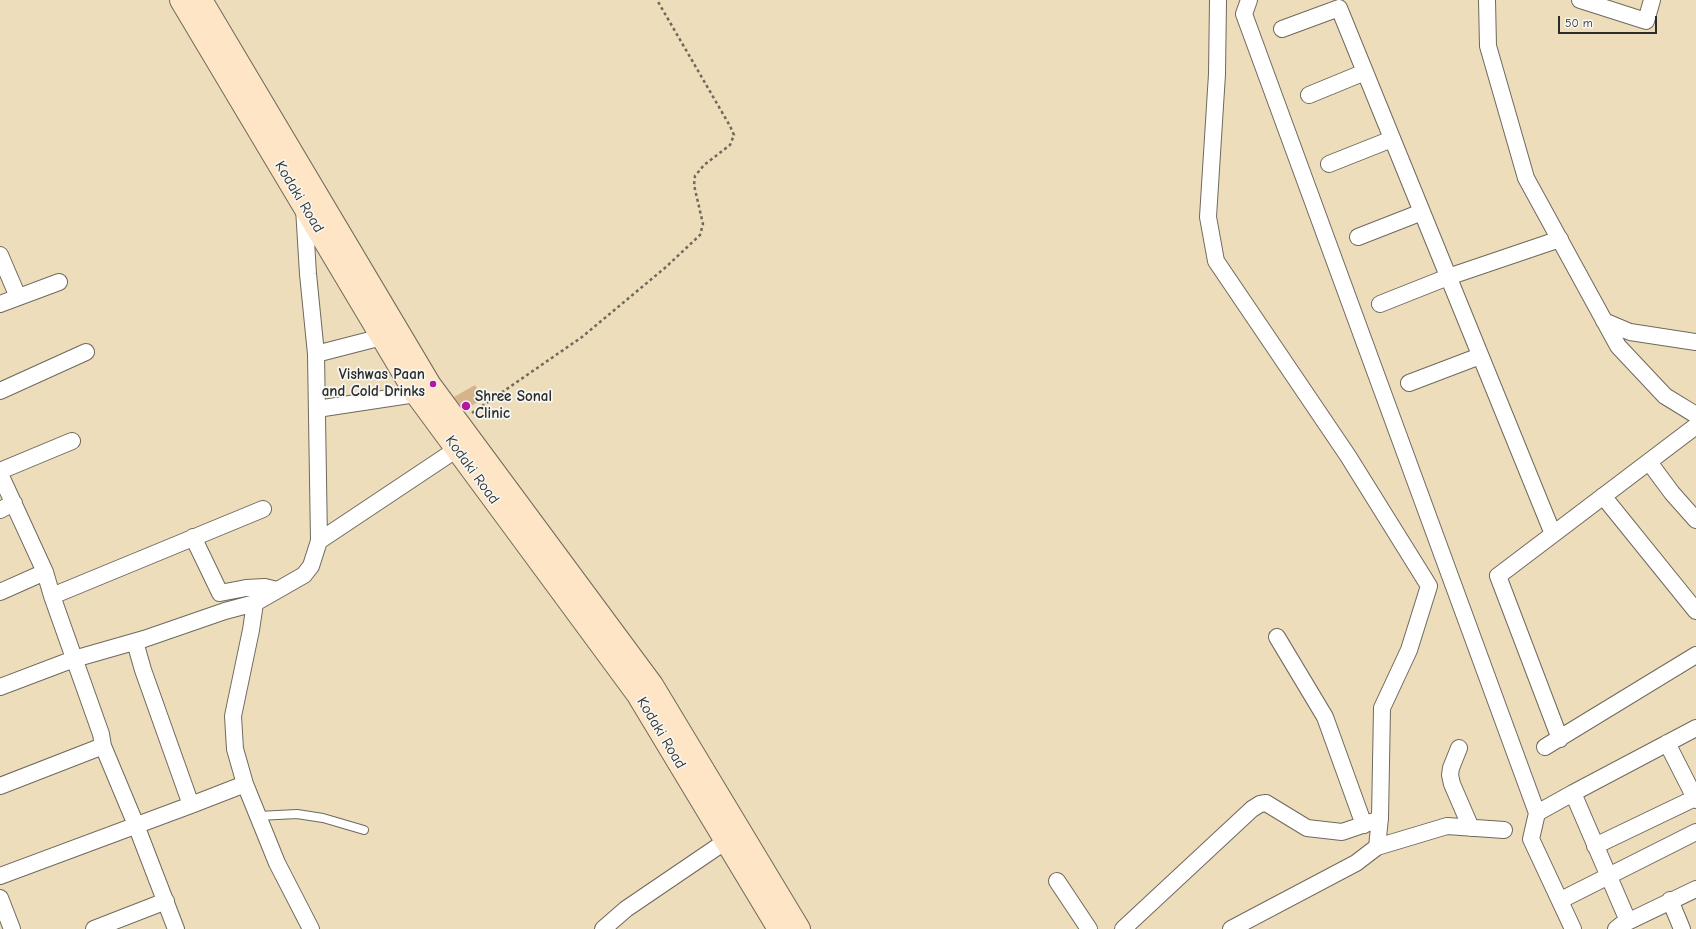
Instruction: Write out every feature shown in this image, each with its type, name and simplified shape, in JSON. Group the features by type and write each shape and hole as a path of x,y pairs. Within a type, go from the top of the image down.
{"main road":[{"name":"Kodaki Road","path":"181,0 416,394 638,695 779,929"},
{"name":"Kodaki Road","path":"201,0 430,385 652,685 799,929"}],"street":[{"path":"1218,0 1217,74 1208,217 1216,261 1348,456 1429,586 1408,650 1382,708 1380,819 1377,847"},
{"path":"1249,0 1244,14 1537,813 1531,839 1561,900 1573,929"},
{"path":"1487,0 1488,46 1526,178 1618,346 1665,396 1696,415"},
{"path":"1580,0 1646,21 1652,0"},
{"path":"1282,29 1339,8 1553,534"},
{"path":"1308,95 1365,72"},
{"path":"1329,164 1392,139"},
{"path":"0,687 74,659 135,642 225,611 255,603 304,575 312,566 319,542 316,354 307,267 304,206"},
{"path":"1358,237 1422,212"},
{"path":"1380,304 1448,277 1560,239"},
{"path":"0,255 18,297"},
{"path":"0,304 59,282"},
{"path":"1604,321 1630,332 1696,342"},
{"path":"316,354 382,337"},
{"path":"0,391 86,352"},
{"path":"1409,383 1480,356"},
{"path":"317,409 416,394"},
{"path":"1560,739 1498,576 1696,426"},
{"path":"0,471 72,441"},
{"path":"319,542 457,449"},
{"path":"1649,462 1672,493 1696,520"},
{"path":"0,474 7,506 45,572 52,596 101,734 103,746 136,825 176,929"},
{"path":"1603,496 1696,611"},
{"path":"52,596 192,537 214,530 263,510"},
{"path":"192,537 220,593 246,588 265,587 277,590"},
{"path":"0,592 45,572"},
{"path":"255,603 252,630 233,716 235,750 245,784 277,863 311,929"},
{"path":"1277,637 1325,717 1364,825"},
{"path":"135,642 143,670 191,805"},
{"path":"1545,747 1696,655"},
{"path":"1537,813 1573,792 1696,728"},
{"path":"1596,846 1696,799 1667,743"},
{"path":"0,786 103,746"},
{"path":"1459,748 1451,768 1450,775 1452,784 1472,828"},
{"path":"0,876 245,784"},
{"path":"1573,792 1609,876 1621,927 1670,900 1696,888"},
{"path":"1123,929 1252,809 1260,804 1266,803 1307,828 1342,832 1380,819"},
{"path":"1231,929 1356,863 1377,847 1447,826 1504,830"},
{"path":"1561,900 1696,832"},
{"path":"603,929 626,909 726,840"},
{"path":"1057,880 1089,929"},
{"path":"0,898 12,929"},
{"path":"1670,900 1682,929"},
{"path":"94,929 166,901"}],"lane":[{"path":"258,816 297,814 323,818 364,830"}],"path":[{"path":"458,423 582,337 666,267 700,235 703,224 694,185 695,176 704,165 730,145 733,141 734,135 657,0"}],"building":[{"path":"475,385 483,399 464,410 454,397"}],"place":[{"name":"Vishwas Paan and Cold Drinks","path":"433,384"},
{"name":"Shree Sonal Clinic","path":"466,406"}]}
